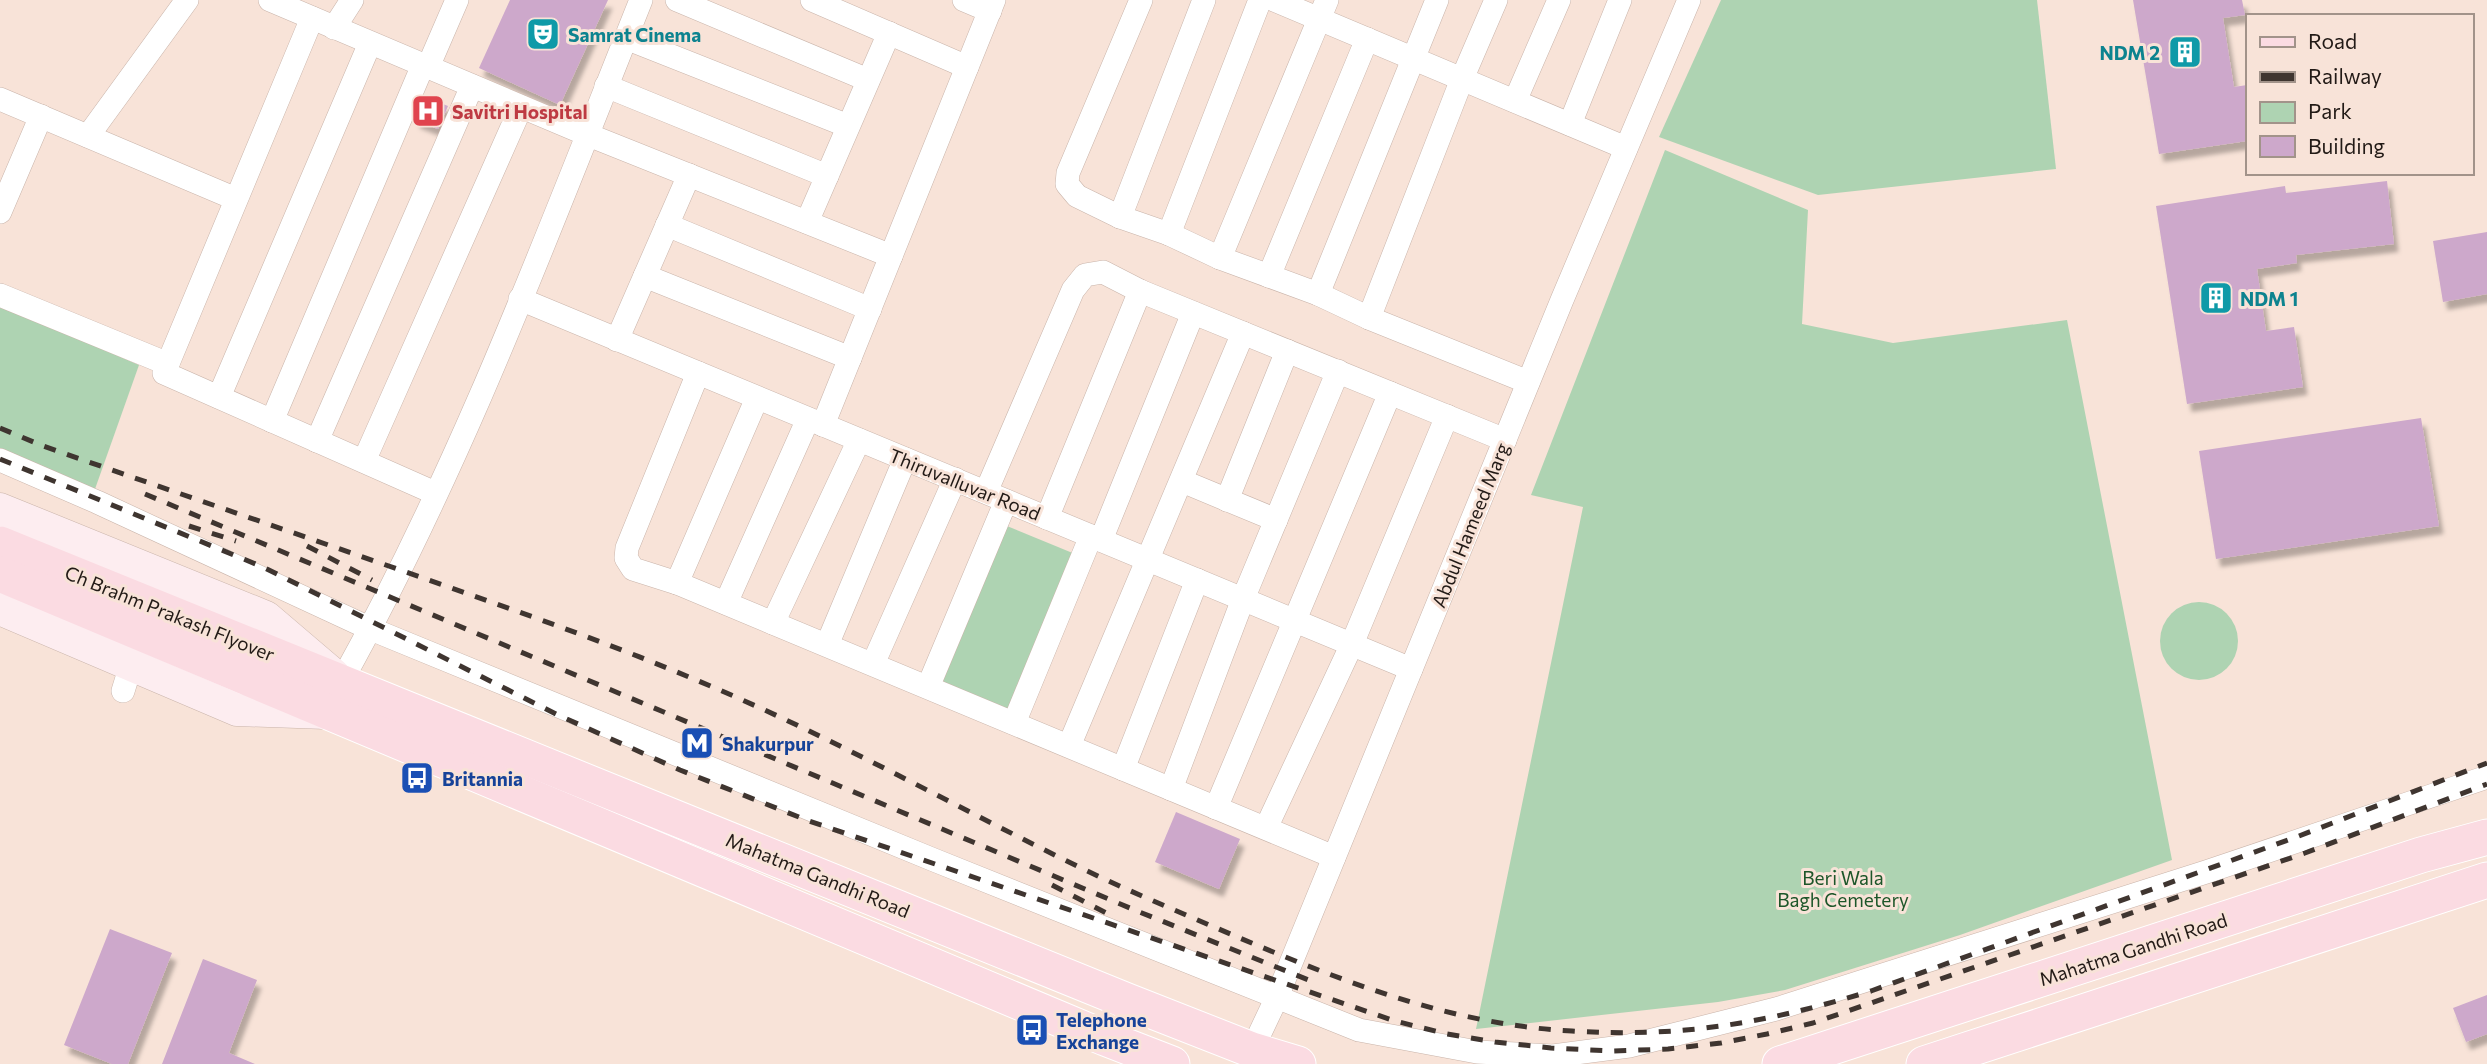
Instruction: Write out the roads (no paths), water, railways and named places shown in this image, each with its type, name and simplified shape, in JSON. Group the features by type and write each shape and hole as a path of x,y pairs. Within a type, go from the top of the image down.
{"main road":[{"name":"Ch Brahm Prakash Flyover","path":"0,544 261,666 338,698"},
{"name":"Ch Brahm Prakash Flyover","path":"0,574 261,666"},
{"name":"Mahatma Gandhi Road","path":"338,698 1252,1050 1298,1064"},
{"name":"Mahatma Gandhi Road","path":"338,698 1105,1038 1172,1064"},
{"name":"Mahatma Gandhi Road","path":"1780,1064 2421,855 2487,837"},
{"path":"1924,1064 2487,880"}],"street":[{"path":"88,136 187,0"},
{"path":"270,0 586,134 891,256"},
{"path":"334,28 352,0"},
{"path":"272,421 457,0"},
{"path":"338,698 473,414 641,0"},
{"path":"677,0 868,80"},
{"path":"812,0 967,67"},
{"path":"726,603 850,358 992,5 964,0"},
{"path":"1140,0 1068,173 1067,184 1077,196 1220,258 1318,294 1369,318 1528,382"},
{"path":"1121,217 1204,0"},
{"path":"1169,234 1260,0"},
{"path":"1273,0 1323,10 1367,39 1626,148"},
{"path":"1318,294 1437,0"},
{"path":"1369,318 1462,79 1496,0"},
{"path":"1515,101 1559,0"},
{"path":"1570,124 1620,0"},
{"name":"Abdul Hameed Marg","path":"1252,1050 1277,998 1528,382 1689,0"},
{"path":"1220,258 1323,10"},
{"path":"312,18 164,373 436,493"},
{"path":"807,222 888,33"},
{"path":"625,38 848,126"},
{"path":"1269,276 1367,39"},
{"path":"219,397 370,43"},
{"path":"317,440 472,86"},
{"path":"606,86 827,176"},
{"path":"0,99 236,199"},
{"path":"364,461 521,107"},
{"path":"0,212 41,117"},
{"path":"617,340 689,175"},
{"path":"667,225 870,309"},
{"path":"928,687 1073,290 1085,275 1103,272 1140,291 1505,440"},
{"path":"645,276 850,358"},
{"path":"1047,518 1140,291"},
{"path":"0,295 168,364"},
{"name":"Thiruvalluvar Road","path":"520,299 1411,669"},
{"path":"1014,723 1193,313"},
{"path":"1069,746 1243,333"},
{"path":"1227,499 1287,351"},
{"path":"1171,789 1243,599 1338,372"},
{"path":"698,373 627,548 626,558 633,569 726,603 1334,857"},
{"path":"1216,807 1390,393"},
{"path":"677,583 757,397"},
{"path":"1266,828 1352,644 1447,416"},
{"path":"773,623 859,440"},
{"path":"827,645 905,459"},
{"path":"0,460 371,629 1277,998 1359,1030 1477,1052 1553,1056 1629,1046 1789,1005 2206,872 2487,777"},
{"path":"873,664 955,480"},
{"path":"1182,481 1276,520"},
{"path":"0,509 266,617 338,698"},
{"path":"1123,769 1197,580"},
{"path":"0,609 127,678 237,710 338,698"}],"railway":[{"path":"0,428 43,446 599,641 677,672 808,731 1102,878 1317,969 1358,985 1442,1010 1528,1027 1612,1033 1687,1030 1759,1020 1833,1002 1871,991 2299,836 2487,763"},
{"path":"0,459 263,567 558,715 680,770 809,821 1395,1021 1495,1042 1613,1051 1668,1049 1721,1043 1813,1023 2305,853 2487,784"},
{"path":"145,494 1137,911 1316,983"},
{"path":"189,526 236,541"},
{"path":"307,546 372,580"},
{"path":"1052,885 1114,917"}],"place":[{"name":"Samrat Cinema","path":"543,34"},
{"name":"NDM 2","path":"2185,52"},
{"name":"Savitri Hospital","path":"428,111"},
{"name":"NDM 1","path":"2216,298"},
{"name":"Shakurpur","path":"697,743"},
{"name":"Britannia","path":"417,778"},
{"name":"Telephone Exchange","path":"1032,1030"}],"park label":[{"name":"Beri Wala Bagh Cemetery","path":"1843,888"}]}
